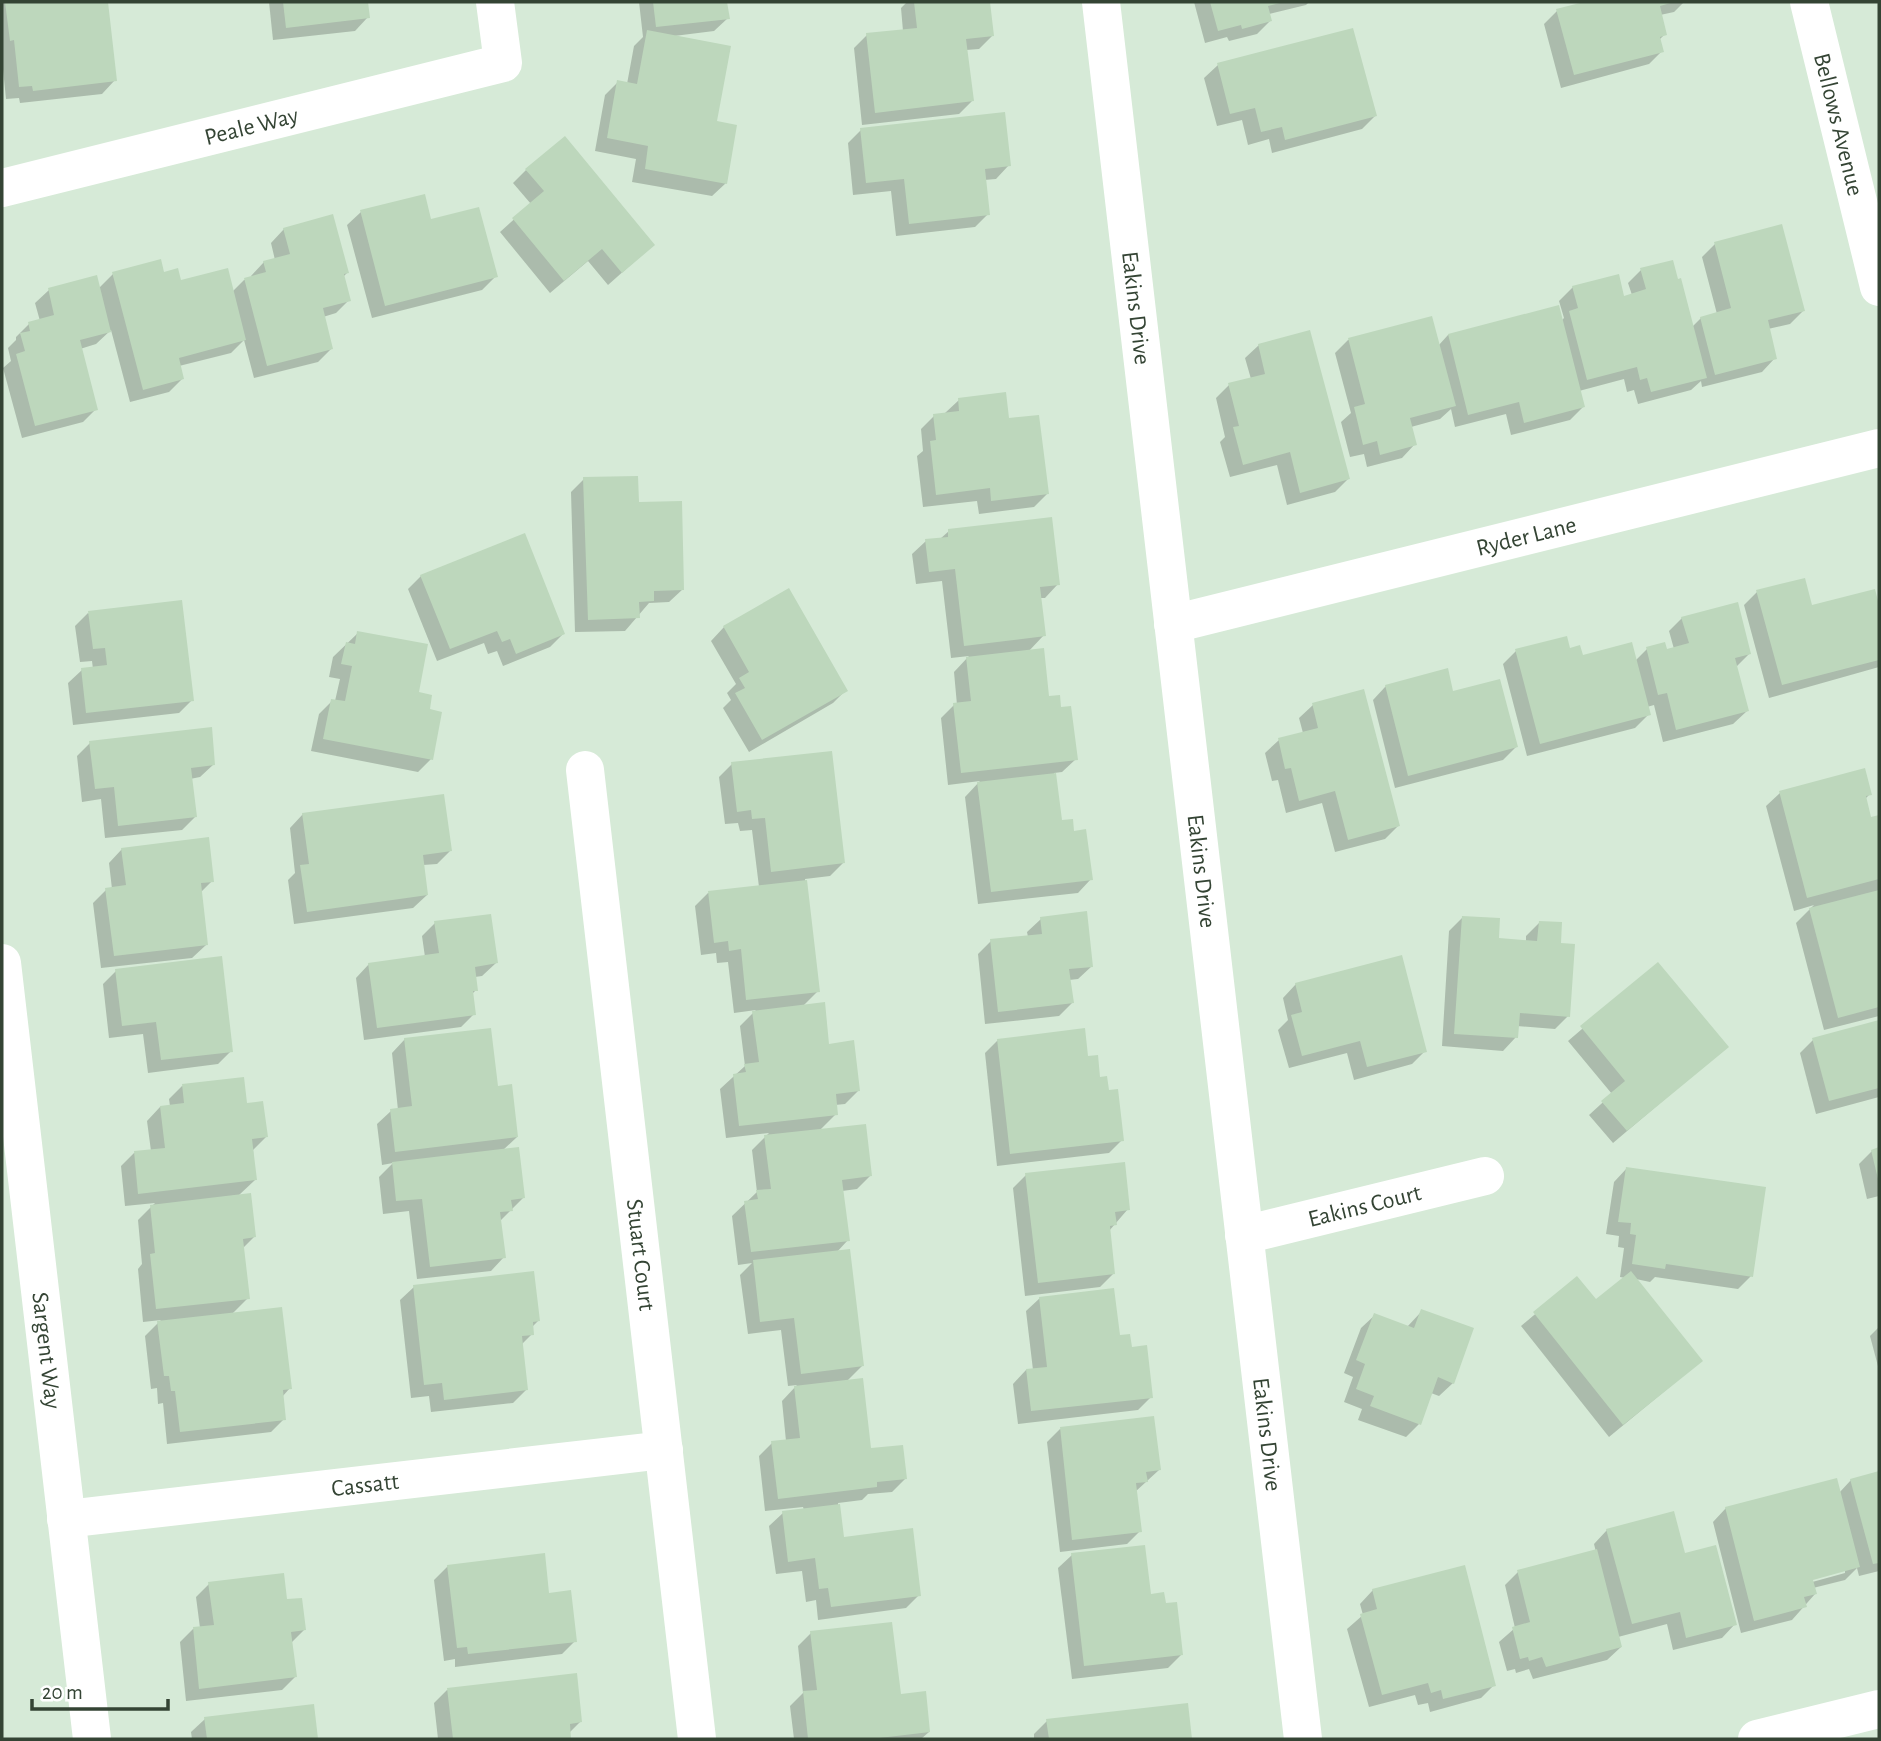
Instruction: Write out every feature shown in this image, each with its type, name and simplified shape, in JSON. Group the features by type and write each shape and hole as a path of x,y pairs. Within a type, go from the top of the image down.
{"street":[{"name":"Peale Way","path":"2,188 503,63 495,2"},
{"name":"Eakins Drive","path":"1101,2 1303,1739"},
{"name":"Bellows Avenue","path":"1809,2 1879,286"},
{"name":"Ryder Lane","path":"1173,624 1879,448"},
{"name":"Stuart Court","path":"585,770 697,1739"},
{"name":"Sargent Way","path":"2,963 10,1109 66,1519 92,1739"},
{"name":"Eakins Court","path":"1244,1235 1485,1176"},
{"name":"Cassatt","path":"66,1519 664,1450"},
{"path":"1757,1739 1879,1709"}],"shaded area":[{"path":"2,2 1879,2 1879,1739 2,1739"}],"building":[{"path":"5,2 108,2 117,81 33,91 32,86 19,87 14,40 10,41"},
{"path":"283,2 368,2 370,18 286,28"},
{"path":"653,2 727,2 730,19 656,27"},
{"path":"914,2 990,2 994,36 966,39 974,101 875,113 866,33 917,28"},
{"path":"1210,2 1280,3 1268,6 1272,21 1242,29 1241,25 1218,31"},
{"path":"1584,2 1674,2 1660,6 1667,35 1660,37 1664,52 1574,75 1556,9"},
{"path":"1353,28 1377,116 1285,140 1282,127 1261,132 1255,108 1230,114 1217,63"},
{"path":"647,30 731,46 717,121 737,125 727,184 645,169 648,146 607,138 617,80 637,84"},
{"path":"1005,112 1011,166 985,169 990,215 909,224 904,179 866,183 860,128"},
{"path":"565,136 655,245 622,273 602,249 564,281 512,218 544,191 525,169"},
{"path":"425,194 431,219 479,207 498,277 385,306 360,210"},
{"path":"333,214 349,273 344,274 351,301 323,308 333,349 267,366 244,278 266,272 263,261 290,254 283,228"},
{"path":"1782,224 1805,311 1768,320 1777,359 1715,375 1700,317 1731,308 1714,242"},
{"path":"161,259 164,272 178,268 181,280 228,268 246,340 179,358 184,379 143,390 112,272"},
{"path":"1673,260 1678,279 1681,278 1707,378 1651,392 1647,378 1640,380 1637,367 1587,380 1569,311 1578,308 1572,286 1619,274 1624,296 1646,289 1640,268"},
{"path":"97,275 111,332 80,340 98,410 35,426 16,354 25,351 20,333 30,331 28,322 54,315 48,288"},
{"path":"1559,305 1585,407 1524,423 1519,402 1468,415 1448,334"},
{"path":"1432,316 1456,406 1410,418 1417,445 1380,455 1377,441 1363,445 1354,407 1365,404 1348,338"},
{"path":"1310,330 1350,479 1300,493 1290,452 1243,465 1233,427 1239,426 1228,383 1265,374 1258,344"},
{"path":"1006,392 1009,418 1039,415 1049,494 991,501 990,488 936,495 930,441 936,440 933,414 959,411 958,398"},
{"path":"638,476 639,502 682,501 684,590 654,591 654,601 639,602 640,618 588,620 583,477"},
{"path":"1052,517 1060,585 1040,587 1046,636 964,646 955,569 929,572 925,539 948,537 948,529"},
{"path":"525,533 565,634 516,654 510,639 502,642 497,631 450,649 420,575"},
{"path":"1805,578 1812,605 1875,589 1879,605 1879,660 1782,685 1756,590"},
{"path":"789,588 848,691 762,740 735,693 745,688 739,678 749,672 723,626"},
{"path":"182,600 194,701 86,713 81,668 107,665 105,648 93,649 88,611"},
{"path":"1738,602 1751,654 1735,658 1749,711 1676,730 1667,693 1658,695 1646,647 1665,642 1667,649 1689,643 1681,617"},
{"path":"357,631 428,644 419,692 432,695 430,709 442,712 433,760 323,739 331,699 345,701 352,666 341,664 346,642 355,644"},
{"path":"1567,636 1570,648 1580,645 1583,655 1632,642 1651,715 1540,744 1515,649"},
{"path":"1044,648 1049,696 1060,695 1061,707 1071,706 1078,760 961,773 953,703 971,701 966,657"},
{"path":"1448,668 1453,691 1500,679 1518,747 1408,776 1385,685"},
{"path":"1364,689 1400,826 1348,840 1335,791 1299,801 1291,768 1285,769 1278,738 1318,728 1312,703"},
{"path":"212,727 215,765 191,768 197,817 118,826 114,787 95,789 89,741"},
{"path":"832,751 845,863 771,872 765,818 752,819 751,810 737,812 731,762"},
{"path":"1865,768 1872,795 1866,796 1871,817 1879,815 1879,879 1807,898 1779,791"},
{"path":"1056,773 1062,820 1073,819 1074,831 1086,829 1093,880 991,892 977,782"},
{"path":"444,794 452,851 423,855 428,895 307,912 300,865 309,864 302,813"},
{"path":"209,837 214,882 201,883 208,945 114,956 105,888 126,885 121,848"},
{"path":"807,880 820,992 746,1000 741,949 729,951 728,941 714,943 708,891"},
{"path":"1879,890 1879,1007 1838,1018 1809,908"},
{"path":"1087,911 1093,967 1069,969 1074,1003 998,1012 990,939 1042,934 1040,917"},
{"path":"491,914 498,963 475,967 478,991 473,991 476,1015 377,1028 368,963 439,953 434,921"},
{"path":"1462,916 1500,918 1499,938 1537,941 1539,921 1562,922 1561,943 1575,944 1570,1017 1520,1013 1518,1038 1454,1034"},
{"path":"1402,955 1427,1052 1367,1067 1360,1041 1302,1056 1291,1015 1302,1012 1295,983"},
{"path":"222,956 233,1052 161,1060 156,1022 122,1026 115,969"},
{"path":"1658,962 1729,1047 1627,1131 1601,1101 1625,1081 1580,1026"},
{"path":"825,1002 829,1044 854,1040 860,1091 836,1094 838,1115 739,1126 733,1074 746,1072 744,1064 759,1062 752,1011"},
{"path":"1879,1020 1879,1088 1829,1101 1812,1038"},
{"path":"491,1028 498,1086 512,1084 518,1137 395,1152 390,1109 412,1106 404,1038"},
{"path":"1085,1028 1088,1056 1098,1055 1100,1077 1107,1076 1109,1090 1118,1089 1124,1141 1010,1154 997,1039"},
{"path":"244,1077 247,1103 263,1101 268,1137 252,1139 257,1180 138,1194 134,1151 165,1148 160,1106 184,1103 182,1084"},
{"path":"866,1124 872,1176 842,1180 850,1241 751,1252 744,1201 758,1199 756,1190 771,1189 764,1135"},
{"path":"519,1147 525,1198 511,1200 513,1211 500,1212 506,1258 430,1267 422,1199 396,1201 392,1162"},
{"path":"1879,1147 1879,1179 1878,1179 1871,1150"},
{"path":"1125,1162 1130,1210 1115,1212 1117,1225 1110,1226 1115,1274 1038,1283 1025,1173"},
{"path":"1626,1167 1766,1187 1753,1277 1666,1264 1665,1269 1632,1264 1636,1235 1630,1234 1631,1223 1618,1222"},
{"path":"251,1193 256,1237 243,1239 250,1299 156,1309 150,1254 155,1253 150,1205"},
{"path":"850,1249 864,1366 801,1374 794,1318 760,1322 753,1260"},
{"path":"534,1271 540,1321 533,1322 534,1335 522,1336 528,1390 444,1400 442,1383 424,1385 413,1285"},
{"path":"1631,1271 1703,1361 1623,1425 1533,1312 1577,1276 1596,1299"},
{"path":"1114,1288 1120,1335 1130,1334 1132,1347 1147,1345 1153,1398 1031,1411 1026,1369 1047,1367 1039,1297"},
{"path":"282,1307 292,1389 283,1390 286,1420 180,1432 175,1391 171,1391 169,1376 164,1376 157,1321"},
{"path":"1421,1309 1474,1328 1454,1384 1438,1377 1421,1425 1370,1406 1374,1396 1356,1389 1365,1364 1356,1360 1374,1313 1414,1328"},
{"path":"863,1378 871,1448 903,1445 907,1479 877,1482 877,1487 778,1499 771,1441 800,1438 794,1386"},
{"path":"1154,1416 1161,1470 1146,1472 1148,1482 1136,1483 1142,1532 1072,1540 1060,1427"},
{"path":"1879,1471 1879,1563 1873,1564 1850,1479"},
{"path":"1837,1478 1860,1567 1813,1580 1817,1594 1804,1597 1807,1607 1754,1621 1725,1507"},
{"path":"840,1504 844,1537 913,1528 921,1596 831,1607 828,1588 819,1589 815,1558 788,1562 782,1511"},
{"path":"1674,1511 1685,1553 1716,1545 1737,1625 1686,1638 1680,1612 1632,1624 1606,1529"},
{"path":"1145,1545 1151,1594 1164,1592 1166,1603 1177,1602 1183,1655 1084,1666 1071,1553"},
{"path":"1597,1549 1622,1647 1546,1667 1542,1657 1529,1661 1528,1657 1520,1659 1512,1627 1530,1622 1517,1570"},
{"path":"545,1553 549,1593 571,1590 577,1642 468,1654 467,1647 457,1648 447,1565"},
{"path":"1465,1565 1496,1686 1443,1699 1441,1690 1431,1693 1428,1683 1382,1695 1360,1614 1377,1609 1372,1589"},
{"path":"284,1573 287,1599 302,1598 306,1630 291,1632 297,1677 199,1689 193,1627 214,1625 208,1582"},
{"path":"892,1622 901,1694 926,1691 930,1732 871,1739 808,1739 803,1691 817,1690 810,1631"},
{"path":"577,1673 582,1722 570,1724 571,1739 453,1739 447,1688"},
{"path":"1188,1703 1192,1739 1049,1739 1046,1719"},
{"path":"314,1704 318,1739 207,1739 204,1717"}]}
